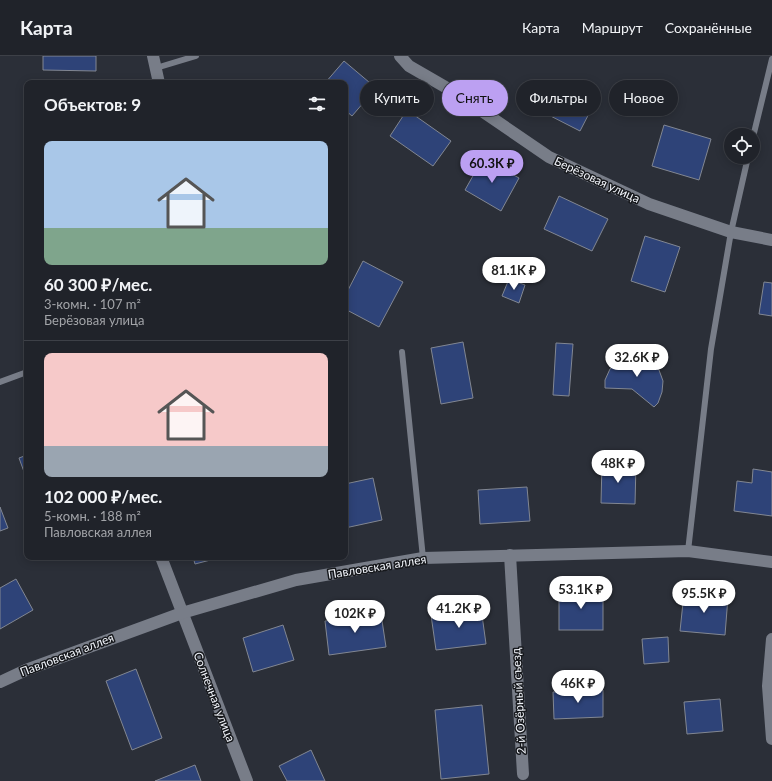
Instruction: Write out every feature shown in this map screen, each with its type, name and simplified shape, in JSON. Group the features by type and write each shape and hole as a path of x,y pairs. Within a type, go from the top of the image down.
{"street":[{"path":"153,56 158,80"},
{"name":"Берёзовая улица","path":"400,56 409,66 454,92 549,157 649,204 731,232 772,240"},
{"name":"Павловская аллея","path":"0,682 26,670 182,613 296,580 423,558 688,552 772,562"},
{"name":"2-й Озёрный съезд","path":"510,556 523,774"},
{"name":"Солнечная улица","path":"162,560 246,781"},
{"path":"772,639 768,686 772,739"}],"lane":[{"path":"156,68 196,56"},
{"path":"755,128 772,59"},
{"path":"688,552 711,349 731,232 746,164"},
{"path":"402,352 423,558"},
{"path":"0,382 24,373"}],"building":[{"path":"43,56 96,56 96,71 43,70"},
{"path":"344,61 367,80 360,80 360,107 352,116 348,113 348,80 328,80"},
{"path":"403,116 416,116 451,141 433,166 390,136"},
{"path":"551,116 588,116 580,131"},
{"path":"664,125 711,139 699,180 652,166"},
{"path":"483,158 519,178 501,211 465,190"},
{"path":"559,196 608,219 592,251 544,229"},
{"path":"645,236 680,247 665,292 631,281"},
{"path":"363,261 403,282 379,327 348,311 348,290"},
{"path":"509,279 525,285 519,303 502,296"},
{"path":"764,282 772,283 772,316 759,314"},
{"path":"463,342 473,398 441,404 431,348"},
{"path":"556,343 573,344 569,396 553,395"},
{"path":"628,357 640,357 651,362 659,370 663,381 662,392 658,403 654,407 632,389 605,388 605,380 610,369 618,361"},
{"path":"24,456 24,472 19,458"},
{"path":"602,463 636,464 635,504 601,503"},
{"path":"753,469 772,472 772,516 734,511 737,481 752,483"},
{"path":"373,478 382,520 348,527 348,483"},
{"path":"527,487 530,521 480,524 478,490"},
{"path":"0,507 8,528 0,531"},
{"path":"194,560 210,560 195,564"},
{"path":"16,579 33,610 0,629 0,588"},
{"path":"559,590 603,590 603,630 559,630"},
{"path":"684,593 728,597 725,635 680,631"},
{"path":"481,608 486,644 436,650 431,615"},
{"path":"381,614 386,647 329,655 325,621"},
{"path":"283,625 294,660 253,672 243,638"},
{"path":"668,637 669,662 644,664 642,639"},
{"path":"136,669 162,738 132,750 106,681"},
{"path":"603,690 603,717 554,719 553,692"},
{"path":"720,699 723,731 687,734 684,702"},
{"path":"482,705 489,774 441,779 435,710"},
{"path":"311,750 325,781 287,781 279,766"},
{"path":"195,765 201,781 155,781"}]}
